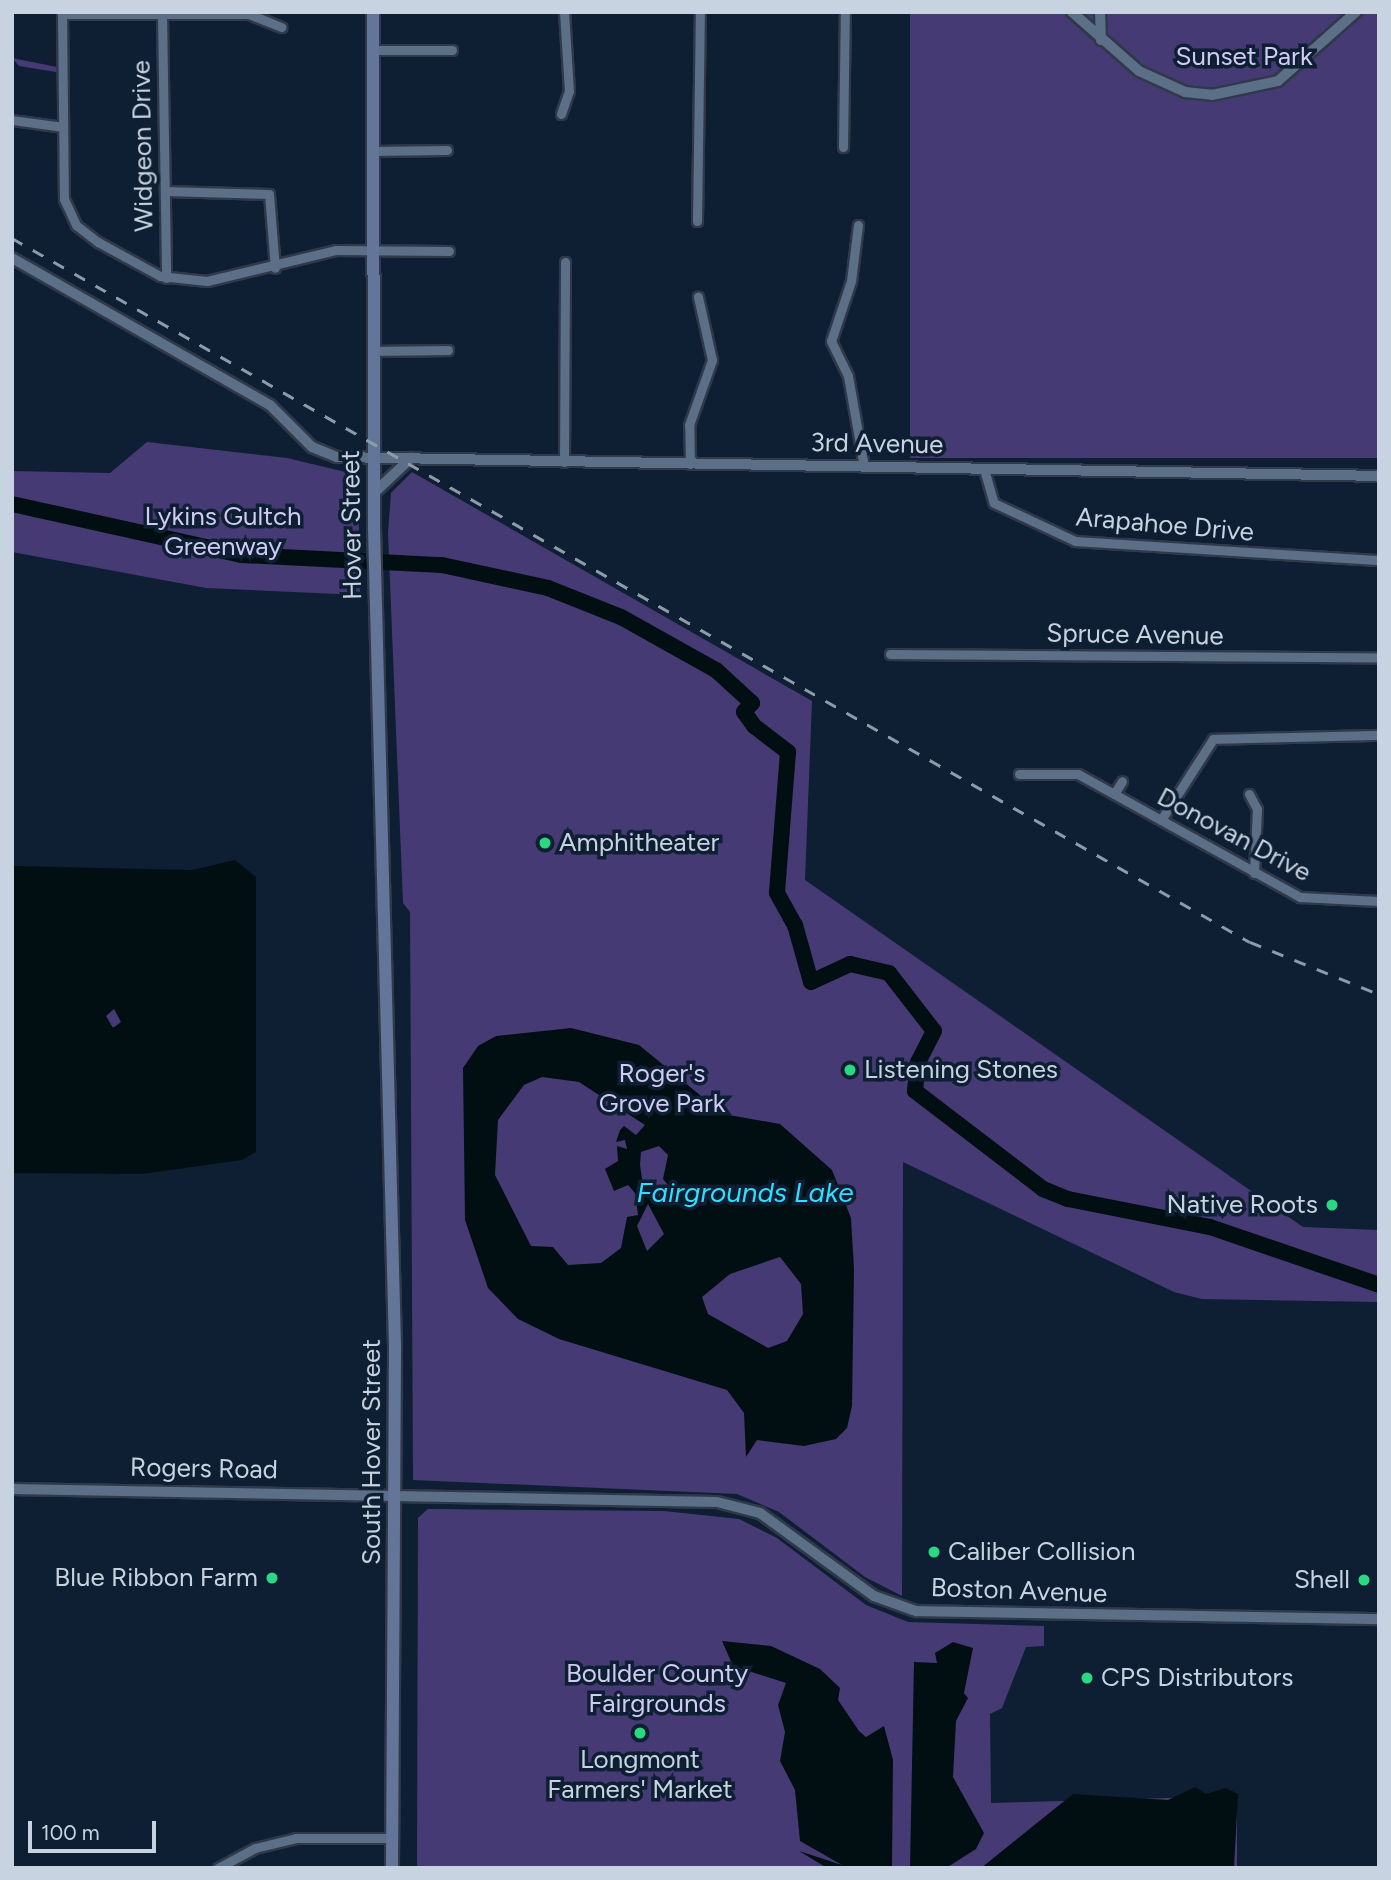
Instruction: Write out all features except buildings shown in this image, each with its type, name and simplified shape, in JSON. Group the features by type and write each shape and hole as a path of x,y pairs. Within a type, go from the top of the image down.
{"main road":[{"name":"Hover Street","path":"373,12 374,528 390,1036"},
{"name":"South Hover Street","path":"390,1036 396,1495 392,1868"}],"street":[{"path":"561,114 569,91 564,12"},
{"path":"696,221 700,12"},
{"path":"843,147 845,12"},
{"path":"1072,12 1134,68 1181,91 1227,94 1288,74 1356,12"},
{"path":"1100,12 1101,40"},
{"path":"282,27 256,15 62,13 64,199 76,225 166,278 227,280 356,250 449,251"},
{"name":"Widgeon Drive","path":"162,14 166,278"},
{"path":"373,50 452,50"},
{"path":"12,120 63,127"},
{"path":"373,151 447,150"},
{"path":"164,191 268,194 274,202 275,268"},
{"path":"858,225 851,281 831,341 848,376 864,467"},
{"name":"3rd Avenue","path":"12,258 270,405 317,450 374,457 564,462 1379,477"},
{"path":"564,462 565,262"},
{"path":"690,464 689,425 712,360 698,297"},
{"path":"374,351 449,350"},
{"path":"374,493 411,458"},
{"name":"Arapahoe Drive","path":"984,469 993,503 1075,541 1379,560"},
{"name":"Spruce Avenue","path":"890,654 1379,657"},
{"path":"1161,820 1213,739 1379,735"},
{"name":"Donovan Drive","path":"1019,774 1063,771 1114,794 1254,873 1308,900 1379,901"},
{"path":"1114,794 1122,781"},
{"path":"1249,794 1257,809 1254,873"},
{"name":"Rogers Road","path":"12,1489 396,1495"},
{"name":"Boston Avenue","path":"396,1495 734,1504 779,1525 874,1596 916,1611 1379,1619"},
{"path":"218,1868 255,1848 296,1838 393,1838"}],"green space":[{"name":"Sunset Park","path":"910,12 1379,12 1379,458 910,458"},
{"path":"12,58 62,68 62,73 19,66"},
{"name":"Lykins Gultch Greenway","path":"147,442 287,458 358,475 360,595 206,588 12,552 12,471 110,473"},
{"name":"Roger's Grove Park","path":"412,472 812,701 805,880 1303,1227 1379,1230 1379,1302 1202,1299 1174,1292 903,1162 902,1596 865,1577 779,1512 737,1494 413,1480 410,912 403,903 388,533 391,493"},
{"path":"113,1009 119,1012 122,1018 119,1024 113,1027 107,1024 104,1018 107,1012"},
{"name":"Boulder County Fairgrounds","path":"428,1509 664,1511 739,1519 777,1538 866,1605 908,1622 1044,1626 1044,1646 1026,1647 1002,1708 990,1714 991,1803 1237,1796 1237,1868 417,1868 418,1518"}],"water":[{"path":"235,860 256,877 256,1152 242,1160 142,1174 12,1173 12,866 192,870","holes":["114,1009 121,1022 113,1028 106,1016"]},
{"name":"Fairgrounds Lake","path":"571,1028 639,1045 723,1114 780,1124 832,1170 851,1218 854,1269 852,1406 847,1428 836,1439 804,1446 757,1440 746,1457 744,1413 727,1390 559,1339 518,1319 488,1288 465,1220 463,1068 478,1046 496,1036","holes":["542,1077 579,1082 645,1125 636,1135 624,1126 620,1130 616,1142 625,1140 627,1149 617,1146 618,1161 605,1169 614,1191 628,1185 635,1193 638,1215 627,1217 621,1248 601,1263 568,1265 553,1247 531,1246 495,1175 498,1120 524,1085","659,1146 668,1155 663,1179 673,1191 660,1205 644,1192 641,1152","648,1204 664,1234 647,1251 637,1226","780,1257 801,1284 803,1314 787,1341 768,1348 708,1314 702,1297 730,1274"]},
{"path":"722,1641 771,1646 820,1669 840,1688 838,1700 859,1731 866,1737 884,1726 893,1760 892,1868 827,1868 799,1851 842,1865 800,1841 795,1790 780,1761 785,1732 778,1705 786,1683 733,1666"},
{"path":"953,1642 973,1648 964,1693 968,1698 956,1721 953,1777 984,1833 976,1849 946,1868 910,1868 914,1662 937,1663 935,1653"},
{"path":"1195,1787 1206,1794 1226,1788 1238,1794 1234,1868 981,1868 1073,1794 1168,1800"}],"waterway":[{"path":"12,504 242,555 442,565 548,588 621,617 716,670 752,703 744,712 754,726 788,752 777,893 795,925 811,982 850,964 889,973 934,1031 918,1062 915,1091 1043,1189 1068,1199 1210,1227 1379,1285"}],"railway":[{"path":"12,238 1250,942 1379,994"}],"place":[{"name":"Amphitheater","path":"545,843"},
{"name":"Listening Stones","path":"850,1070"},
{"name":"Native Roots","path":"1332,1205"},
{"name":"Caliber Collision","path":"934,1552"},
{"name":"Blue Ribbon Farm","path":"272,1578"},
{"name":"Shell","path":"1364,1580"},
{"name":"CPS Distributors","path":"1087,1678"},
{"name":"Longmont Farmers' Market","path":"640,1733"}]}
